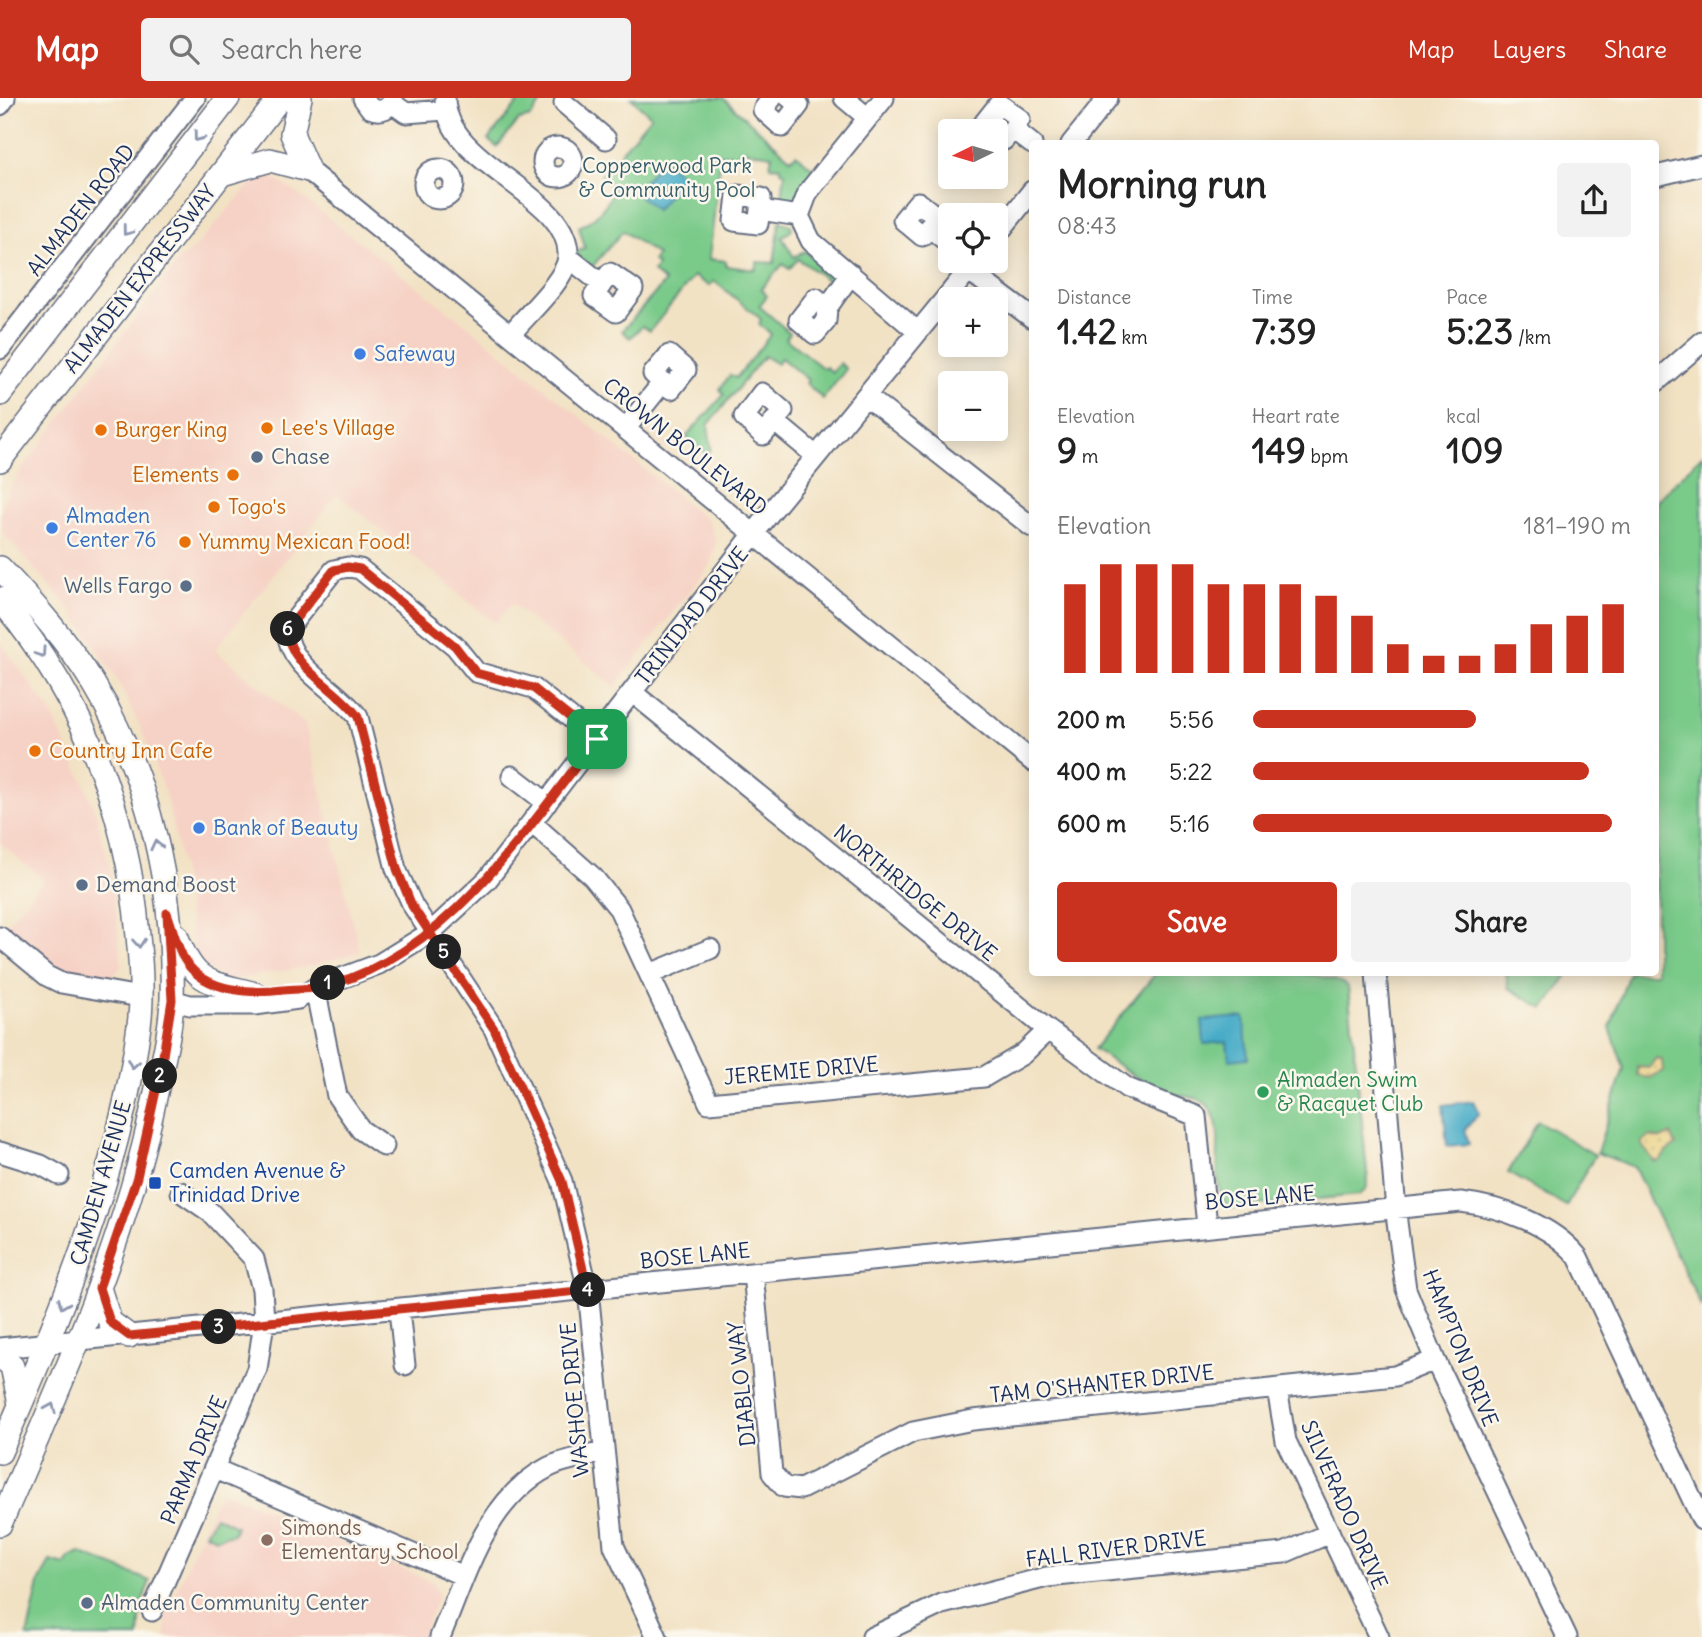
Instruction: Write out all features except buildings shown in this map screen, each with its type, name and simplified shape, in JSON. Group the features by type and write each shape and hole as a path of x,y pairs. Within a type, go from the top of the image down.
{"main road":[{"name":"ALMADEN EXPRESSWAY","path":"0,394 228,98"},
{"name":"ALMADEN EXPRESSWAY","path":"0,460 280,98"},
{"path":"300,98 292,134 309,170"},
{"path":"222,174 270,160 309,170"},
{"name":"CAMDEN AVENUE","path":"0,568 61,639 92,681 116,727 155,839 167,913 172,1000 146,1142 99,1288 80,1341 0,1524"},
{"name":"CAMDEN AVENUE","path":"0,599 53,671 86,730 99,760 127,851 136,902 140,997 140,1023 118,1138 86,1242 47,1344 0,1452"},
{"path":"167,913 186,962 202,980 255,994"},
{"name":"TRINIDAD DRIVE","path":"140,997 172,1000"},
{"path":"99,1288 110,1322 129,1336"},
{"path":"0,1356 12,1366 20,1404"}],"street":[{"path":"0,105 5,98"},
{"name":"ALMADEN ROAD","path":"0,349 195,98"},
{"path":"363,98 375,110 384,109 393,100 406,113 445,104 452,128 469,148 559,225 568,257 602,284"},
{"path":"772,98 763,110 782,127 799,105 790,98"},
{"path":"844,98 868,118"},
{"path":"884,98 808,192 799,216 811,242 918,331"},
{"path":"1074,140 1108,98"},
{"path":"564,103 606,139"},
{"path":"526,195 546,172 560,177 569,173 573,164 568,150 590,125"},
{"path":"1008,134 1029,143"},
{"path":"424,201 442,199 451,194 454,180 450,172 469,148"},
{"path":"1659,175 1702,165"},
{"name":"CROWN BOULEVARD","path":"309,170 1029,759"},
{"path":"1008,221 1029,195"},
{"path":"760,210 799,216"},
{"path":"929,227 938,234"},
{"path":"511,334 557,281 568,257"},
{"name":"TRINIDAD DRIVE","path":"172,1000 190,1005 256,1005 298,999 315,988 379,964 431,932 487,880 816,456 962,273"},
{"path":"980,273 1029,315"},
{"path":"827,308 851,274"},
{"path":"1659,379 1702,342"},
{"path":"626,428 663,382"},
{"path":"866,396 1029,525"},
{"path":"774,422 816,456"},
{"name":"WASHOE DRIVE","path":"597,739 533,688 476,673 455,646 360,569 348,567 334,570 290,625 288,642 293,656 346,700 358,717 397,869 412,906 494,1029 562,1181 588,1290 602,1452 614,1546 657,1637"},
{"name":"NORTHRIDGE DRIVE","path":"633,693 1048,1030 1127,1088 1196,1116 1207,1226"},
{"path":"512,776 547,803"},
{"name":"JEREMIE DRIVE","path":"532,823 593,877 619,909 709,1103 984,1077 1023,1054 1048,1030"},
{"name":"TRINIDAD DRIVE","path":"0,937 47,976 61,983 140,997"},
{"path":"650,974 710,949"},
{"name":"HAMPTON DRIVE","path":"1376,976 1396,1208 1406,1289 1436,1360 1567,1637"},
{"path":"315,988 337,1096 362,1130 384,1146"},
{"name":"TRINIDAD DRIVE","path":"172,1000 190,992 255,994 315,988"},
{"path":"0,1152 41,1165 59,1175"},
{"name":"PARMA DRIVE","path":"152,1611 257,1369 264,1322 262,1289 254,1259 211,1212 181,1192"},
{"name":"BOSE LANE","path":"0,1348 399,1310 1449,1202 1474,1204 1549,1230 1564,1242 1584,1269 1702,1520"},
{"name":"DIABLO WAY","path":"753,1273 772,1473 784,1487"},
{"path":"399,1310 405,1365"},
{"name":"TAM O'SHANTER DRIVE","path":"784,1487 801,1489 913,1433 973,1420 1395,1376 1436,1360"},
{"name":"SILVERADO DRIVE","path":"1277,1389 1286,1441 1379,1637"},
{"path":"447,1635 464,1576 486,1531 512,1494 550,1467 602,1452"},
{"path":"215,1469 464,1576"},
{"name":"FALL RIVER DRIVE","path":"872,1637 942,1604 1047,1577 1284,1552 1330,1533"}],"shaded area":[{"path":"265,174 290,188 469,327 708,521 716,541 711,564 615,686 512,604 495,623 337,494 215,650 305,724 360,952 306,967 225,981 195,959 181,863 166,796 145,738 119,683 70,608 4,535 0,518 5,497 18,475 180,259 194,249 251,183"},
{"path":"0,642 49,709 86,787 97,817 112,879 122,965 112,978 83,977 57,967 28,950 5,926 44,880 0,843"},
{"name":"Simonds Elementary School","path":"230,1494 434,1583 439,1595 421,1637 163,1637 166,1634 166,1614 217,1498"}],"green space":[{"name":"Copperwood Park & Community Pool","path":"522,98 544,98 531,117 519,120 497,147 488,140"},
{"name":"Copperwood Park & Community Pool","path":"631,98 723,98 791,159 796,154 816,171 793,206 781,206 785,172 781,171 781,167 770,166 772,155 740,150 739,155 721,154 709,259 726,261 726,266 755,270 757,262 774,263 780,221 791,225 792,230 782,237 794,257 805,251 833,275 833,281 831,283 798,259 789,269 783,264 761,289 767,296 759,306 790,333 786,339 824,369 826,367 832,372 840,363 846,369 823,399 806,383 808,380 781,358 777,364 764,356 708,425 711,448 707,455 686,437 724,395 720,389 730,375 736,378 771,334 759,324 761,319 714,281 709,286 694,276 650,331 642,326 630,338 622,331 665,282 653,272 657,265 653,261 657,255 623,231 591,268 575,253 585,248 579,227 601,211 614,188 601,176 651,116"},
{"path":"1702,455 1702,1308 1634,1167 1597,1153 1624,1068 1610,1028 1628,976 1659,976 1659,499"},
{"name":"Almaden Swim & Racquet Club","path":"1154,976 1318,976 1335,980 1348,987 1368,1181 1366,1190 1359,1195 1229,1208 1218,1183 1217,1129 1208,1106 1194,1098 1158,1089 1094,1049"},
{"path":"1506,976 1567,976 1544,1009 1508,988"},
{"path":"1538,1121 1595,1155 1566,1206 1508,1173"},
{"path":"215,1516 236,1526 233,1534 216,1538 205,1533"},
{"path":"80,1553 150,1581 141,1605 139,1637 27,1637 39,1583 50,1561 65,1565 69,1558"}],"sand":[{"path":"1656,1058 1662,1060 1663,1071 1650,1078 1638,1076 1638,1067 1649,1068"},
{"path":"1671,1134 1676,1145 1666,1152 1661,1160 1655,1162 1642,1146 1642,1141 1651,1136 1661,1139"}],"water":[{"path":"663,159 684,177 656,210 635,192"},
{"path":"1244,1017 1248,1058 1229,1060 1227,1042 1204,1044 1202,1020"},
{"path":"1473,1101 1479,1113 1465,1129 1469,1144 1447,1146 1443,1105"}],"place":[{"name":"Safeway","path":"360,354"},
{"name":"Lee's Village","path":"267,428"},
{"name":"Burger King","path":"101,430"},
{"name":"Chase","path":"257,457"},
{"name":"Elements","path":"233,475"},
{"name":"Togo's","path":"214,507"},
{"name":"Almaden Center 76","path":"52,528"},
{"name":"Yummy Mexican Food!","path":"185,542"},
{"name":"Wells Fargo","path":"186,586"},
{"name":"Country Inn Cafe","path":"35,751"},
{"name":"Bank of Beauty","path":"199,828"},
{"name":"Demand Boost","path":"82,885"},
{"name":"Almaden Swim & Racquet Club","path":"1263,1092"},
{"name":"Camden Avenue & Trinidad Drive","path":"155,1183"},
{"name":"Simonds Elementary School","path":"267,1540"},
{"name":"Almaden Community Center","path":"87,1603"}],"route":[{"path":"597,739 487,880 431,932 379,964 345,978 315,988 255,994 202,980 186,962 167,913 172,1000 146,1142 116,1245 99,1288 110,1322 129,1336 588,1290 562,1181 494,1029 431,932 412,906 397,869 358,717 346,700 293,656 287,630 334,570 341,567 360,569 455,646 476,673 533,688 597,739"}]}
